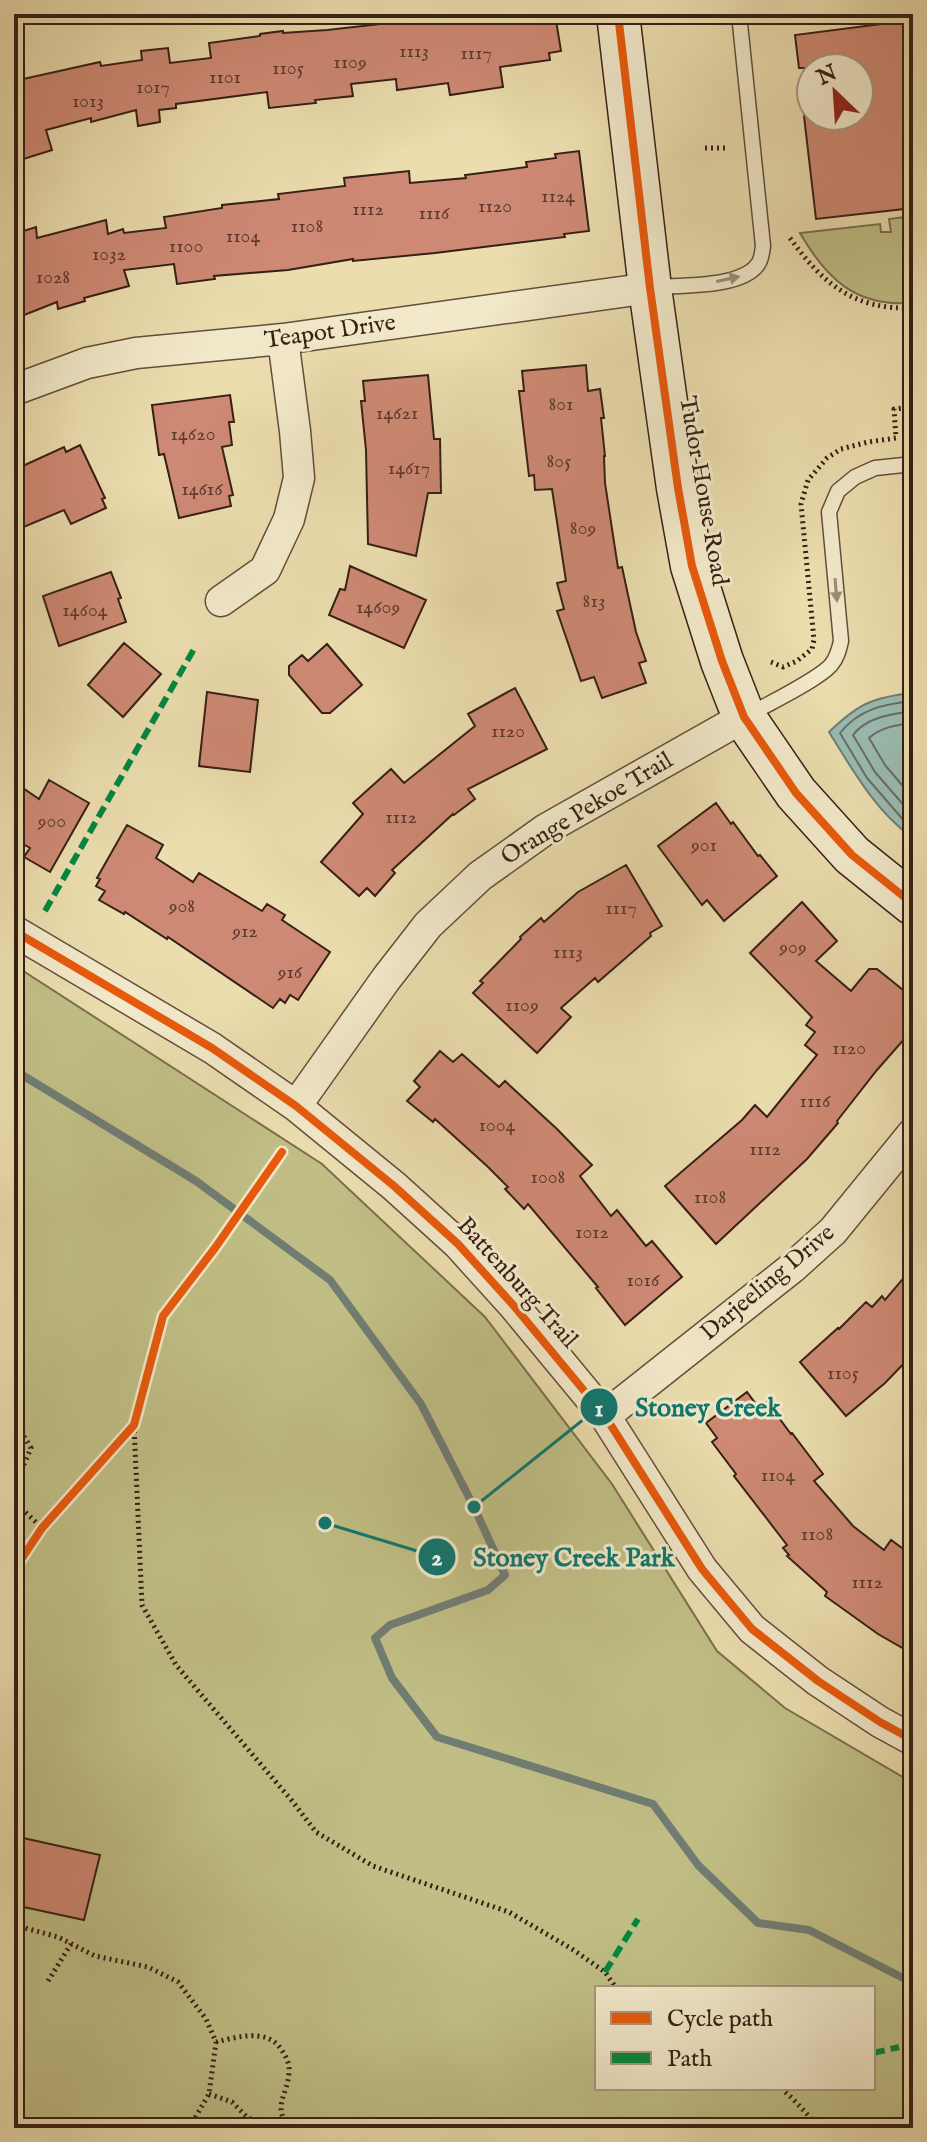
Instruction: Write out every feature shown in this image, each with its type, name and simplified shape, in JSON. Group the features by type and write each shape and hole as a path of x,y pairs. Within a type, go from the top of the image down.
{"street":[{"name":"Tudor House Road","path":"618,14 650,288 678,488 692,566 722,661 744,717 796,793 852,855 913,904"},
{"name":"Teapot Drive","path":"14,390 87,363 136,353 283,339 650,288"},
{"path":"221,601 265,570 289,519 299,478 283,339"},
{"name":"Orange Pekoe Trail","path":"296,1106 428,925 480,876 546,829 744,717"},
{"name":"Battenburg Trail","path":"14,931 212,1048 296,1106 394,1186 458,1244 605,1416 702,1569 752,1629 818,1681 913,1740"},
{"name":"Darjeeling Drive","path":"605,1416 792,1268 833,1231 913,1133"}],"lane":[{"path":"650,288 728,281 747,275 760,262 763,246 739,14"},
{"path":"744,717 830,667 839,653 840,633 829,512 838,491 855,477 875,468 913,464"}],"path":[{"path":"705,148 726,148"},
{"path":"790,238 807,262 835,288 861,302 891,309 913,308"},
{"path":"134,1425 142,1605 176,1665 316,1832 373,1866 509,1912 605,1972 615,1986"},
{"path":"14,1431 22,1433 31,1448 18,1478 18,1505 42,1528"},
{"path":"14,1823 24,1838"},
{"path":"14,1925 58,1937 95,1956 148,1967 178,1982 206,2019 216,2042 209,2094 189,2128"},
{"path":"48,1981 71,1944"},
{"path":"216,2042 242,2036 263,2036 277,2042 288,2060 289,2073 279,2108 288,2128"},
{"path":"783,2090 820,2128"},
{"path":"209,2094 232,2102 248,2118 277,2128"}],"shaded area":[{"path":"913,216 913,274 909,275 911,303 874,300 844,286 820,263 800,233 880,224 881,232 891,232 889,219"},
{"path":"14,965 322,1164 485,1317 612,1484 717,1651 785,1708 913,1783 913,2128 14,2128"}],"water":[{"path":"913,693 913,838 876,803 829,732 867,704"}],"building":[{"path":"425,14 555,14 561,51 549,53 550,60 500,67 503,87 450,95 448,83 397,90 396,79 351,84 353,96 315,100 316,103 269,108 267,92 176,104 176,108 159,110 160,122 138,126 136,110 91,122 91,118 46,130 52,150 14,162 14,81 100,62 101,66 142,60 141,51 168,48 170,63 211,58 209,43 283,31 327,30 408,21 407,17"},
{"path":"913,20 913,208 816,219 806,132 875,132 875,52 797,52 795,35"},
{"path":"579,151 589,231 564,234 565,237 435,253 353,259 288,270 214,276 215,279 177,284 174,264 124,270 129,286 84,298 85,301 58,309 57,302 14,319 14,234 36,227 37,238 106,220 108,234 123,229 124,233 166,228 164,217 222,208 222,205 279,199 278,194 345,186 344,178 409,171 410,183 466,178 465,175 527,167 526,162"},
{"path":"586,365 588,391 600,389 604,418 601,418 605,483 618,568 622,567 636,632 646,661 639,663 646,683 602,698 594,677 581,681 557,611 564,609 557,583 566,581 552,489 535,490 534,475 529,476 519,391 524,391 522,371"},
{"path":"428,375 434,439 440,439 441,493 428,493 416,556 368,544 366,450 361,401 365,401 363,381"},
{"path":"230,395 234,422 229,422 232,445 222,447 233,495 229,496 231,506 179,518 164,454 159,455 152,405"},
{"path":"80,445 105,498 102,499 106,508 71,524 64,510 14,531 14,470 64,447 66,452"},
{"path":"350,566 426,600 404,648 329,615 340,589 345,590"},
{"path":"111,572 126,622 59,646 43,596"},
{"path":"124,643 161,674 123,717 88,685"},
{"path":"327,644 362,685 330,713 322,713 289,675 289,666 302,655 308,661"},
{"path":"515,688 547,749 468,789 475,799 453,814 392,870 395,873 375,896 367,888 359,896 321,862 363,814 353,803 391,769 404,783 475,726 468,714"},
{"path":"207,692 258,700 250,772 199,766"},
{"path":"49,780 89,803 50,872 24,857 30,848 14,839 14,782 39,799"},
{"path":"716,803 777,876 724,921 707,900 702,905 658,846"},
{"path":"127,825 163,845 156,858 193,882 199,873 262,911 267,904 285,915 282,920 330,952 298,1000 290,995 285,1003 280,999 273,1008 168,937 99,900 105,891 96,886 100,879 97,878"},
{"path":"626,865 662,926 650,933 651,936 598,982 595,978 561,1008 571,1017 537,1053 473,993 483,983 480,981 541,918 544,922 578,892"},
{"path":"802,902 837,941 816,961 851,991 869,969 877,969 913,998 913,1029 807,1159 716,1244 665,1186 742,1120 755,1105 767,1117 817,1055 805,1045 815,1032 806,1025 812,1017 750,953"},
{"path":"440,1051 453,1062 462,1054 499,1087 505,1081 557,1129 592,1165 580,1176 611,1216 617,1210 646,1246 652,1241 682,1277 625,1325 598,1287 528,1204 524,1209 487,1166 435,1119 433,1122 407,1101 420,1087 414,1081"},
{"path":"913,1267 913,1354 846,1416 800,1362 866,1302 872,1307 882,1296 885,1300"},
{"path":"747,1392 759,1408 767,1402 792,1433 823,1474 814,1481 853,1526 884,1550 891,1540 913,1556 913,1654 878,1634 825,1596 827,1592 787,1556 783,1548 787,1545 712,1442 717,1438 706,1423"},
{"path":"14,1836 100,1855 84,1920 14,1905"}],"waterway":[{"path":"14,1070 196,1181 330,1280 421,1404 505,1575 488,1590 390,1625 375,1638 392,1678 437,1737 653,1804 698,1865 758,1923 809,1930 913,1983"}],"marked path":[{"path":"45,911 194,649"},
{"path":"605,1972 638,1919"},
{"path":"875,2053 899,2047"}],"cycle path":[{"path":"618,14 650,288 678,488 692,566 722,661 744,717 796,793 852,855 913,904"},
{"path":"14,931 212,1048 296,1106 394,1186 458,1244 605,1416 702,1569 752,1629 818,1681 913,1740"},
{"path":"14,1570 42,1528 134,1425 163,1316 282,1152"}],"place":[{"name":"Stoney Creek","path":"474,1507"},
{"name":"Stoney Creek Park","path":"325,1523"}]}
